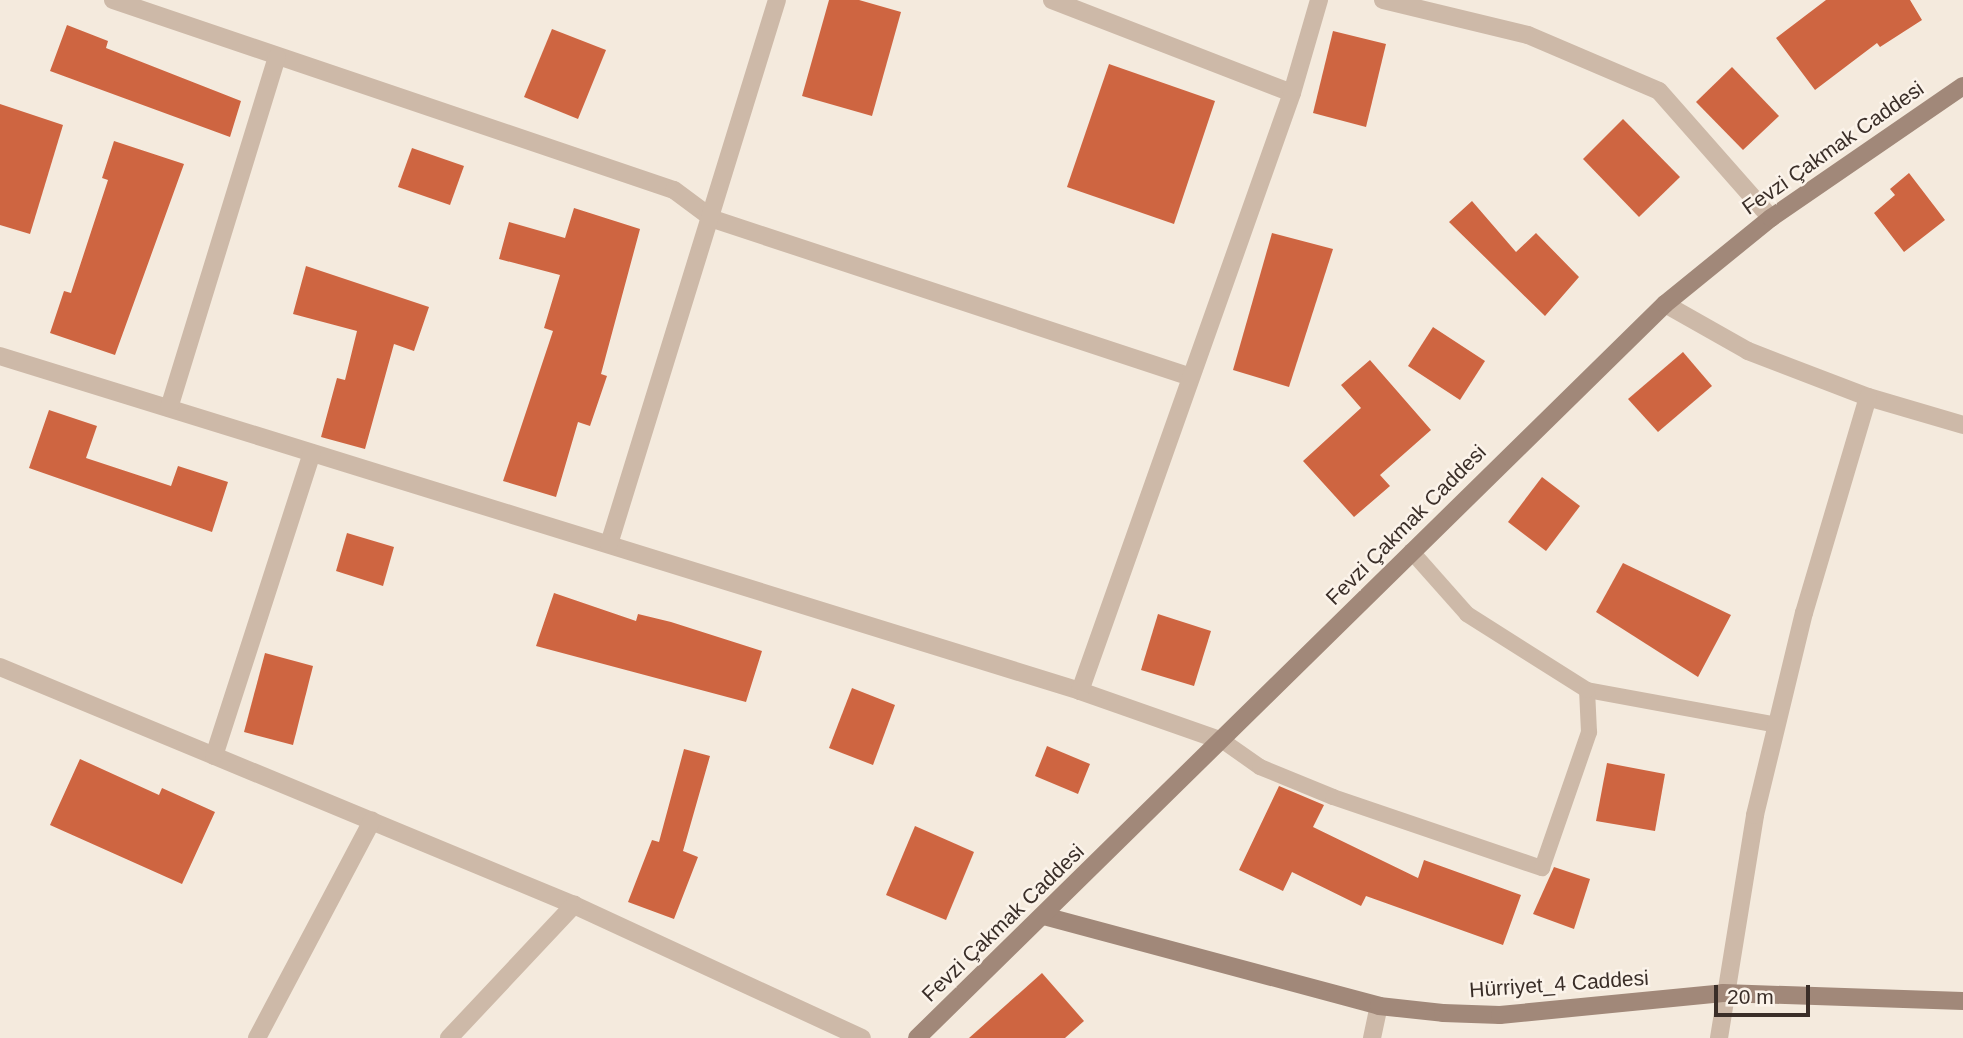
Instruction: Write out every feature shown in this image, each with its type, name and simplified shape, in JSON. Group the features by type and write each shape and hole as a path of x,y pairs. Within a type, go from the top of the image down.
{"main road":[{"name":"Fevzi Çakmak Caddesi","path":"917,1038 1223,741 1411,551 1665,304 1770,218 1963,86"},
{"name":"Hürriyet_4 Caddesi","path":"1044,916 1379,1006 1500,1015 1723,993 1963,1001"}],"street":[{"path":"113,0 674,190 713,219 1191,377"},
{"path":"609,544 713,219 777,0"},
{"path":"1052,0 1293,93"},
{"path":"1080,691 1293,93 1320,0"},
{"path":"1383,0 1528,36 1659,92 1770,218"},
{"path":"169,408 277,57"},
{"path":"1665,304 1711,334 1868,397 1963,425"},
{"path":"0,356 1080,691 1223,741"},
{"path":"1719,1038 1723,993 1777,725 1868,397"},
{"path":"214,756 312,453"},
{"path":"0,667 574,905 862,1038"},
{"path":"257,1038 372,821"},
{"path":"449,1038 574,905"},
{"path":"1372,1038 1379,1006"}],"lane":[{"path":"1411,551 1467,614 1587,690 1777,725"},
{"path":"1223,741 1260,767 1333,797 1542,868 1589,732 1587,690"}],"building":[{"path":"829,0 859,0 901,12 872,116 802,96"},
{"path":"1826,0 1910,0 1922,20 1880,47 1877,43 1815,90 1776,38"},
{"path":"67,25 108,41 106,48 241,101 230,137 50,71"},
{"path":"552,29 606,50 578,119 524,97"},
{"path":"1333,31 1386,44 1366,127 1313,113"},
{"path":"1109,64 1215,101 1174,224 1067,187"},
{"path":"1732,67 1779,116 1743,150 1696,102"},
{"path":"0,104 63,125 30,234 0,225"},
{"path":"1623,119 1680,177 1639,217 1583,159"},
{"path":"114,141 184,164 115,355 50,333 64,291 71,293 108,180 102,178"},
{"path":"412,148 464,166 450,205 398,187"},
{"path":"1909,173 1945,220 1904,252 1874,213 1895,195 1890,189"},
{"path":"1472,201 1516,252 1536,233 1579,277 1545,316 1449,222"},
{"path":"574,208 640,229 601,374 607,376 590,426 578,422 556,497 503,481 553,331 544,328 560,275 499,259 509,222 565,238"},
{"path":"1272,233 1333,249 1289,387 1233,370"},
{"path":"306,266 429,307 414,351 394,344 365,449 321,437 337,378 345,380 357,331 293,314"},
{"path":"1433,327 1485,361 1460,400 1408,366"},
{"path":"1683,352 1712,386 1658,432 1628,399"},
{"path":"1370,360 1431,430 1380,475 1390,486 1354,517 1303,461 1361,408 1341,385"},
{"path":"49,410 97,426 86,458 171,486 178,466 228,482 212,532 29,468"},
{"path":"1542,477 1580,506 1546,551 1508,522"},
{"path":"347,533 394,547 383,586 336,571"},
{"path":"1623,563 1731,615 1698,677 1596,612"},
{"path":"554,593 636,621 638,614 762,651 746,702 536,646"},
{"path":"1158,614 1211,631 1194,686 1141,670"},
{"path":"265,653 313,666 293,745 244,732"},
{"path":"852,688 895,705 873,765 829,748"},
{"path":"1047,746 1090,764 1078,794 1035,776"},
{"path":"684,749 710,756 683,851 698,857 674,919 628,902 652,840 659,842"},
{"path":"80,759 159,795 162,788 215,812 182,884 50,825"},
{"path":"1607,763 1665,774 1655,831 1596,821"},
{"path":"1279,786 1324,805 1313,827 1418,878 1424,860 1521,895 1503,945 1366,896 1361,906 1292,872 1283,891 1239,870"},
{"path":"915,826 974,852 946,920 886,895"},
{"path":"1554,867 1590,879 1574,929 1533,914"},
{"path":"1042,973 1084,1021 1065,1038 969,1038"}]}
